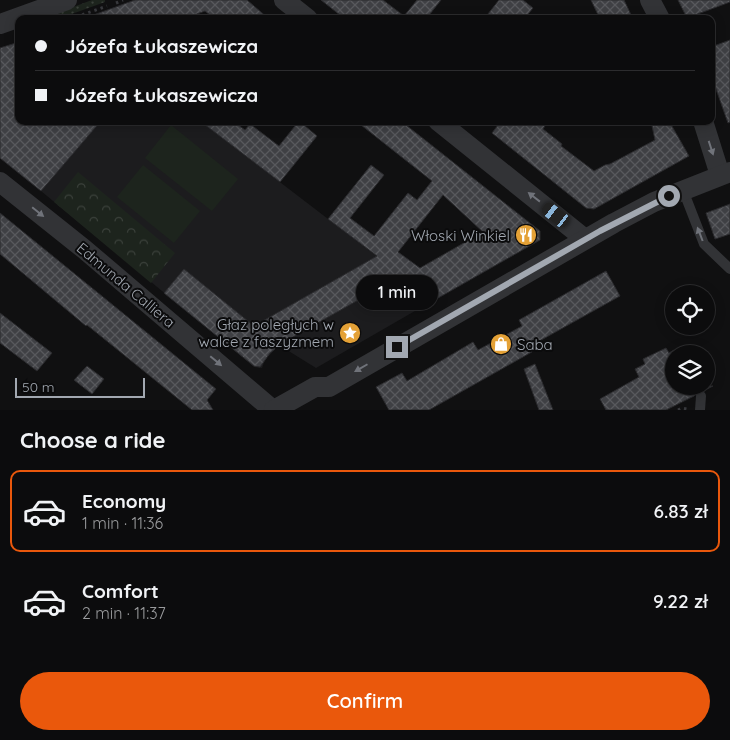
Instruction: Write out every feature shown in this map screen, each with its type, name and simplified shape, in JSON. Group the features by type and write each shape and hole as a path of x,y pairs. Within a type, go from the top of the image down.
{"street":[{"path":"25,15 67,0"},
{"path":"284,0 303,15"},
{"path":"650,0 658,15"},
{"path":"0,24 15,19"},
{"path":"443,125 585,239"},
{"path":"274,410 315,388 328,387 585,239 654,202 725,173 705,125"},
{"name":"Edmunda Calliera","path":"0,182 84,249 274,410"}],"lane":[{"path":"683,190 704,244 730,269"},
{"path":"700,410 701,396"}],"path":[{"path":"116,3 123,0"},
{"path":"82,15 107,6"}],"shaded area":[{"path":"98,125 205,125 434,300 316,368 279,345 265,360 262,368 254,367 41,191"}],"green space":[{"path":"92,0 105,0 105,2 69,15 52,15"},
{"path":"171,125 238,179 212,211 145,158"},
{"path":"143,165 200,211 174,243 117,197"},
{"path":"78,172 175,253 151,283 54,202"}],"building":[{"path":"135,0 247,0 264,15 210,15 205,11 194,15 94,15"},
{"path":"321,0 383,0 403,15 340,15"},
{"path":"417,0 441,0 429,15 405,15"},
{"path":"499,0 523,0 533,8 527,15 487,15"},
{"path":"591,0 624,0 631,15 598,15"},
{"path":"678,0 730,0 730,2 695,15 686,15"},
{"path":"730,40 730,122 728,123 715,86 715,46"},
{"path":"15,43 15,125 98,125 41,191 0,158 0,48"},
{"path":"205,125 238,125 245,130 251,125 279,146 296,125 304,125 317,136 280,182"},
{"path":"361,125 406,125 540,231 540,240 417,310 385,285 275,347 260,367 254,366 164,293 184,269 254,326 377,256 328,219 371,165 384,175 350,218 374,236 408,193 417,200 432,181","holes":["443,195 483,232 420,268 398,252"]},
{"path":"498,125 546,125 543,129 562,144 561,146 594,171 655,140 652,125 671,125 689,156 594,209 586,208 492,133"},
{"path":"730,204 730,234 715,239 706,213"},
{"path":"0,213 216,389 207,400 213,410 192,410 86,326 0,254"},
{"path":"606,271 620,296 534,344 537,349 429,410 389,410 376,387 402,373 407,381 473,342 478,350 522,326 519,320"},
{"path":"0,313 52,353 37,371 0,343"},
{"path":"665,348 665,395 694,396 666,410 606,410 600,399 639,377 635,369 645,364 643,359"},
{"path":"535,364 553,410 539,410 524,369"},
{"path":"87,366 104,379 92,394 74,380"}],"place":[{"name":"Włoski Winkiel","path":"526,235"},
{"name":"Głaz poległych w walce z faszyzmem","path":"350,333"},
{"name":"Saba","path":"501,344"}],"route":[{"path":"397,347 614,223 669,196"}]}
